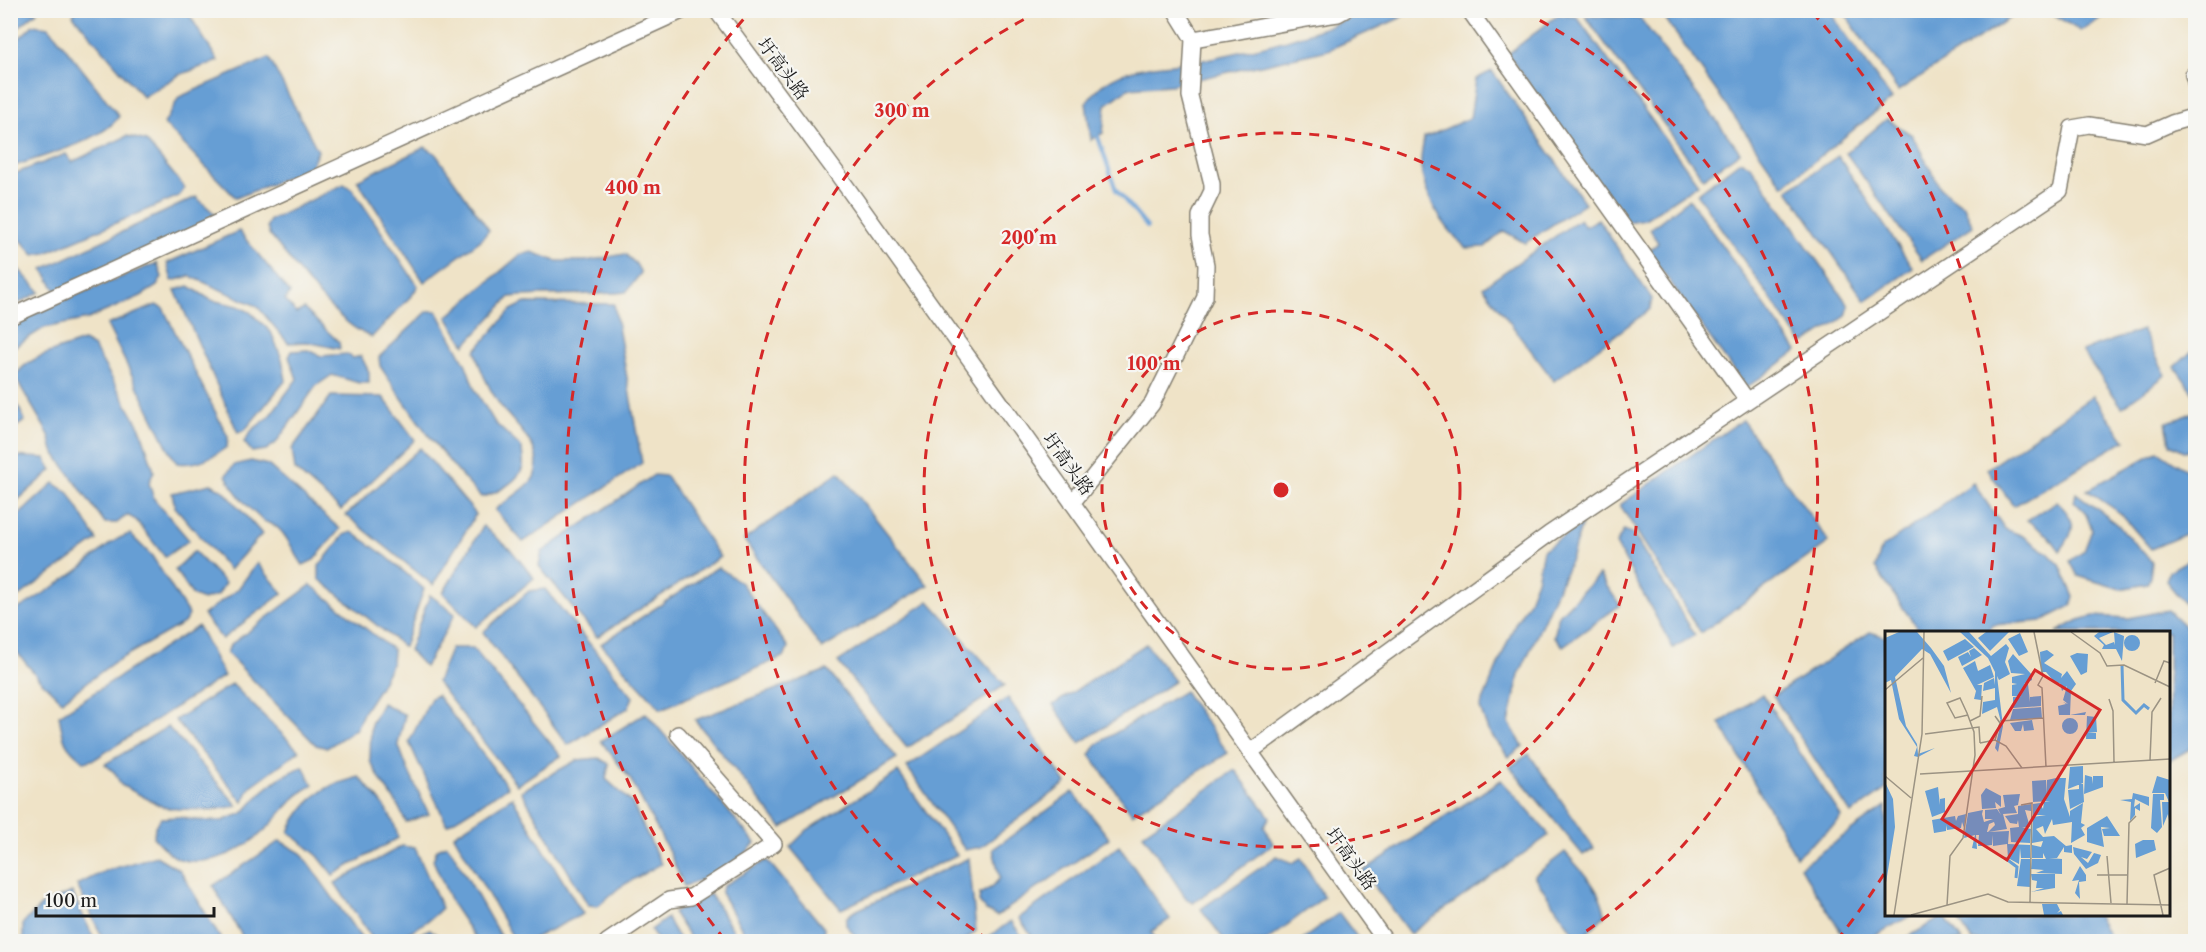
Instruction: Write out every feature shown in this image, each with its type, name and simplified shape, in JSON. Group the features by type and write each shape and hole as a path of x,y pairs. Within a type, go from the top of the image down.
{"street":[{"path":"10,317 684,10"},
{"name":"圩高头路","path":"716,10 836,172 1386,942"},
{"path":"1072,503 1152,404 1205,297 1206,265 1200,235 1200,216 1212,191 1212,184 1190,96 1193,39 1175,10"},
{"path":"1193,39 1338,14 1345,10"},
{"path":"1468,10 1747,400"},
{"path":"2196,73 2193,75 2196,85"},
{"path":"1251,753 1549,534 2060,191 2072,128 2088,126 2147,134 2172,123 2196,117"},
{"path":"607,942 669,900 691,897 774,844 678,734"}],"water":[{"path":"11,10 35,11 37,12 11,34"},
{"path":"76,10 187,11 218,61 179,75 143,97 73,15"},
{"path":"1666,10 1829,11 1892,99 1783,186 1662,14"},
{"path":"2009,10 2013,16 1898,91 1843,11"},
{"path":"1365,11 1409,11 1400,18 1328,50 1171,85 1129,88 1106,105 1103,133 1091,140 1086,103 1100,87 1116,77 1152,66 1202,60 1265,46 1346,20"},
{"path":"2047,11 2114,11 2080,31"},
{"path":"1558,15 1577,17 1698,184 1645,219 1626,222 1508,54"},
{"path":"1585,16 1640,18 1740,152 1703,178"},
{"path":"33,25 49,27 119,116 100,133 86,140 11,167 11,46"},
{"path":"269,58 318,151 310,168 236,198 164,124 179,97"},
{"path":"1492,71 1585,203 1525,243 1504,231 1485,247 1466,248 1442,221 1430,200 1421,163 1424,138 1470,118 1476,79"},
{"path":"1887,119 1912,135 1941,189 1964,206 1973,226 1922,260 1846,153"},
{"path":"127,136 146,141 185,188 179,196 46,253 34,255 11,229 11,175 66,154 72,162"},
{"path":"425,147 435,153 489,230 481,240 424,282 357,180"},
{"path":"1838,156 1913,268 1865,301 1788,190"},
{"path":"1740,161 1750,165 1849,306 1846,316 1807,342 1801,342 1697,194"},
{"path":"344,184 353,190 418,286 372,337 344,320 330,307 269,234 267,226 270,220"},
{"path":"196,197 215,214 212,221 56,291 43,269"},
{"path":"1689,199 1797,351 1746,388 1648,251 1658,243 1650,229"},
{"path":"1580,219 1585,227 1598,219 1652,299 1650,309 1554,381 1483,287"},
{"path":"239,231 290,293 285,300 296,313 304,309 339,342 340,349 307,342 288,343 257,306 190,276 172,281 167,263"},
{"path":"532,252 556,261 586,261 625,254 636,264 641,273 626,292 510,297 465,345 447,317 520,255"},
{"path":"11,261 40,292 11,307"},
{"path":"157,263 162,277 157,286 141,296 88,319 44,328 11,349 11,324"},
{"path":"189,286 211,300 238,306 250,312 271,332 282,359 286,380 245,430 238,433 175,290"},
{"path":"525,303 614,304 642,463 523,542 495,510 532,481 537,466 536,456 526,436 490,390 475,351 511,310"},
{"path":"156,305 163,308 228,437 227,447 197,462 177,463 171,454 107,325"},
{"path":"428,311 437,311 466,365 475,390 495,423 522,448 523,467 516,478 500,490 481,497 440,450 380,366 379,357"},
{"path":"2142,330 2166,375 2122,407 2082,351"},
{"path":"83,341 94,347 140,428 154,471 149,483 154,499 189,540 165,557 136,520 127,515 117,523 105,523 53,451 49,435 15,377 20,370 35,359"},
{"path":"2195,348 2195,395 2175,367"},
{"path":"308,350 321,356 347,354 353,358 361,356 369,372 369,383 359,383 332,375 316,386 276,443 266,450 252,452 244,442 252,430 268,418 297,379 289,357 292,351"},
{"path":"11,390 25,421 10,430"},
{"path":"331,396 383,397 415,440 341,510 295,470 292,449"},
{"path":"2093,396 2125,440 2014,506 1987,469"},
{"path":"2195,411 2195,449 2184,451 2170,444 2166,422"},
{"path":"1742,420 1829,542 1701,633 1620,505"},
{"path":"420,448 476,514 433,585 346,515"},
{"path":"2158,451 2186,470 2195,484 2195,530 2151,549 2120,513 2087,490"},
{"path":"11,456 45,458 52,470 11,506"},
{"path":"251,461 268,465 340,529 314,560 303,565 280,530 256,515 233,487 226,475 234,465"},
{"path":"839,472 928,585 822,649 744,540"},
{"path":"654,475 666,476 720,557 597,637 539,566 542,552"},
{"path":"54,483 69,493 97,540 11,602 11,522"},
{"path":"1973,483 2005,529 2023,536 2048,553 2060,565 2074,597 2071,606 2042,621 1993,625 1989,631 1919,631 1875,568 1882,548"},
{"path":"211,484 224,491 262,534 229,570 175,507 172,493"},
{"path":"2076,493 2116,523 2152,562 2147,584 2120,589 2078,576 2070,561 2084,551 2092,530 2085,512 2074,501"},
{"path":"2057,502 2068,514 2072,525 2070,537 2060,551 2049,536 2027,520"},
{"path":"1582,524 1571,559 1519,675 1509,723 1523,746 1509,757 1488,731 1480,708 1515,624 1528,603 1537,580 1543,550"},
{"path":"483,526 511,550 534,578 476,627 443,593"},
{"path":"1624,530 1633,534 1695,635 1673,648 1616,544"},
{"path":"352,532 386,556 424,589 404,647 319,579 319,566 344,535"},
{"path":"130,534 152,556 189,615 184,623 113,663 62,701 39,679 11,645 11,613 69,577 116,540"},
{"path":"194,551 225,583 218,595 203,600 193,596 175,570"},
{"path":"2195,556 2195,616 2166,581 2169,571"},
{"path":"257,563 283,593 222,639 203,615 238,589"},
{"path":"718,567 741,583 788,647 785,656 661,709 601,644"},
{"path":"1599,575 1620,605 1563,646 1554,637 1559,615"},
{"path":"311,585 393,650 392,663 356,729 327,748 316,745 227,653 230,645"},
{"path":"545,589 633,697 628,708 568,745 483,632 529,591"},
{"path":"430,595 455,614 425,667 409,650"},
{"path":"929,601 1005,685 907,748 838,662"},
{"path":"2168,610 2196,637 2195,746 2170,760 2170,631 2059,631 2079,620 2094,616 2128,618"},
{"path":"198,626 224,676 95,759 85,762 73,752 63,737 59,715"},
{"path":"1870,632 1885,637 1885,790 1851,814 1773,696"},
{"path":"1146,644 1175,681 1080,743 1053,705"},
{"path":"451,648 473,648 561,756 517,785 437,682"},
{"path":"827,670 897,758 782,828 695,720"},
{"path":"232,684 299,751 250,787 243,802 175,720"},
{"path":"1184,691 1228,753 1132,814 1090,755 1097,744"},
{"path":"1762,694 1841,816 1838,822 1796,856 1720,723"},
{"path":"437,695 508,787 447,825 409,742 431,698"},
{"path":"1008,698 1066,783 981,847 965,850 907,767"},
{"path":"382,703 405,715 398,744 429,814 406,822 370,761 371,724"},
{"path":"646,713 755,843 741,857 722,869 684,886 631,780 601,741"},
{"path":"167,727 238,806 211,810 163,807 121,785 115,773 105,764"},
{"path":"1529,754 1594,848 1583,855 1510,767"},
{"path":"599,758 609,764 606,779 632,803 661,864 620,887 598,906 588,905 521,791 577,760"},
{"path":"303,766 313,785 294,799 258,836 239,849 206,861 183,860 163,848 154,838 155,826 161,818 179,817 222,821 243,813 263,791 278,779"},
{"path":"1235,770 1270,817 1264,826 1273,844 1193,903 1186,898 1143,834"},
{"path":"898,772 957,855 841,909 790,847 807,830"},
{"path":"359,777 389,813 398,838 333,875 318,856 289,832 301,811 318,794 334,785"},
{"path":"1501,780 1547,832 1548,836 1410,934 1363,871"},
{"path":"1073,792 1109,838 997,916 986,911 979,902 980,894 992,887 1000,878 993,849"},
{"path":"512,797 583,914 528,941 515,941 454,835"},
{"path":"1885,807 1885,916 1910,916 1865,941 1847,941 1800,867"},
{"path":"280,841 301,853 362,939 361,941 245,941 213,886"},
{"path":"447,845 503,941 477,941 452,904 433,860 437,849"},
{"path":"402,846 415,848 442,908 411,931 392,939 374,941 335,883"},
{"path":"1119,846 1170,919 1151,932 1157,941 1035,941 1019,918"},
{"path":"1565,852 1595,889 1605,915 1579,941 1534,876"},
{"path":"156,856 180,870 222,941 104,941 77,885 105,871"},
{"path":"1277,856 1292,863 1301,858 1324,897 1266,941 1225,941 1201,909"},
{"path":"969,858 976,931 964,941 859,941 846,925 846,918 853,912"},
{"path":"767,860 824,928 824,942 749,941 721,893 723,886"},
{"path":"72,892 95,941 23,941 23,923 42,905"},
{"path":"710,894 740,941 692,941 673,912"},
{"path":"1339,913 1360,941 1300,941"},
{"path":"1944,916 1962,941 1901,941"},
{"path":"1956,916 2098,916 2112,941 1972,941"},
{"path":"667,918 680,941 658,941 651,930"},
{"path":"1011,921 1025,941 983,941"},
{"path":"430,929 443,941 405,941"}],"waterway":[{"path":"1097,134 1116,190 1147,227"}]}
